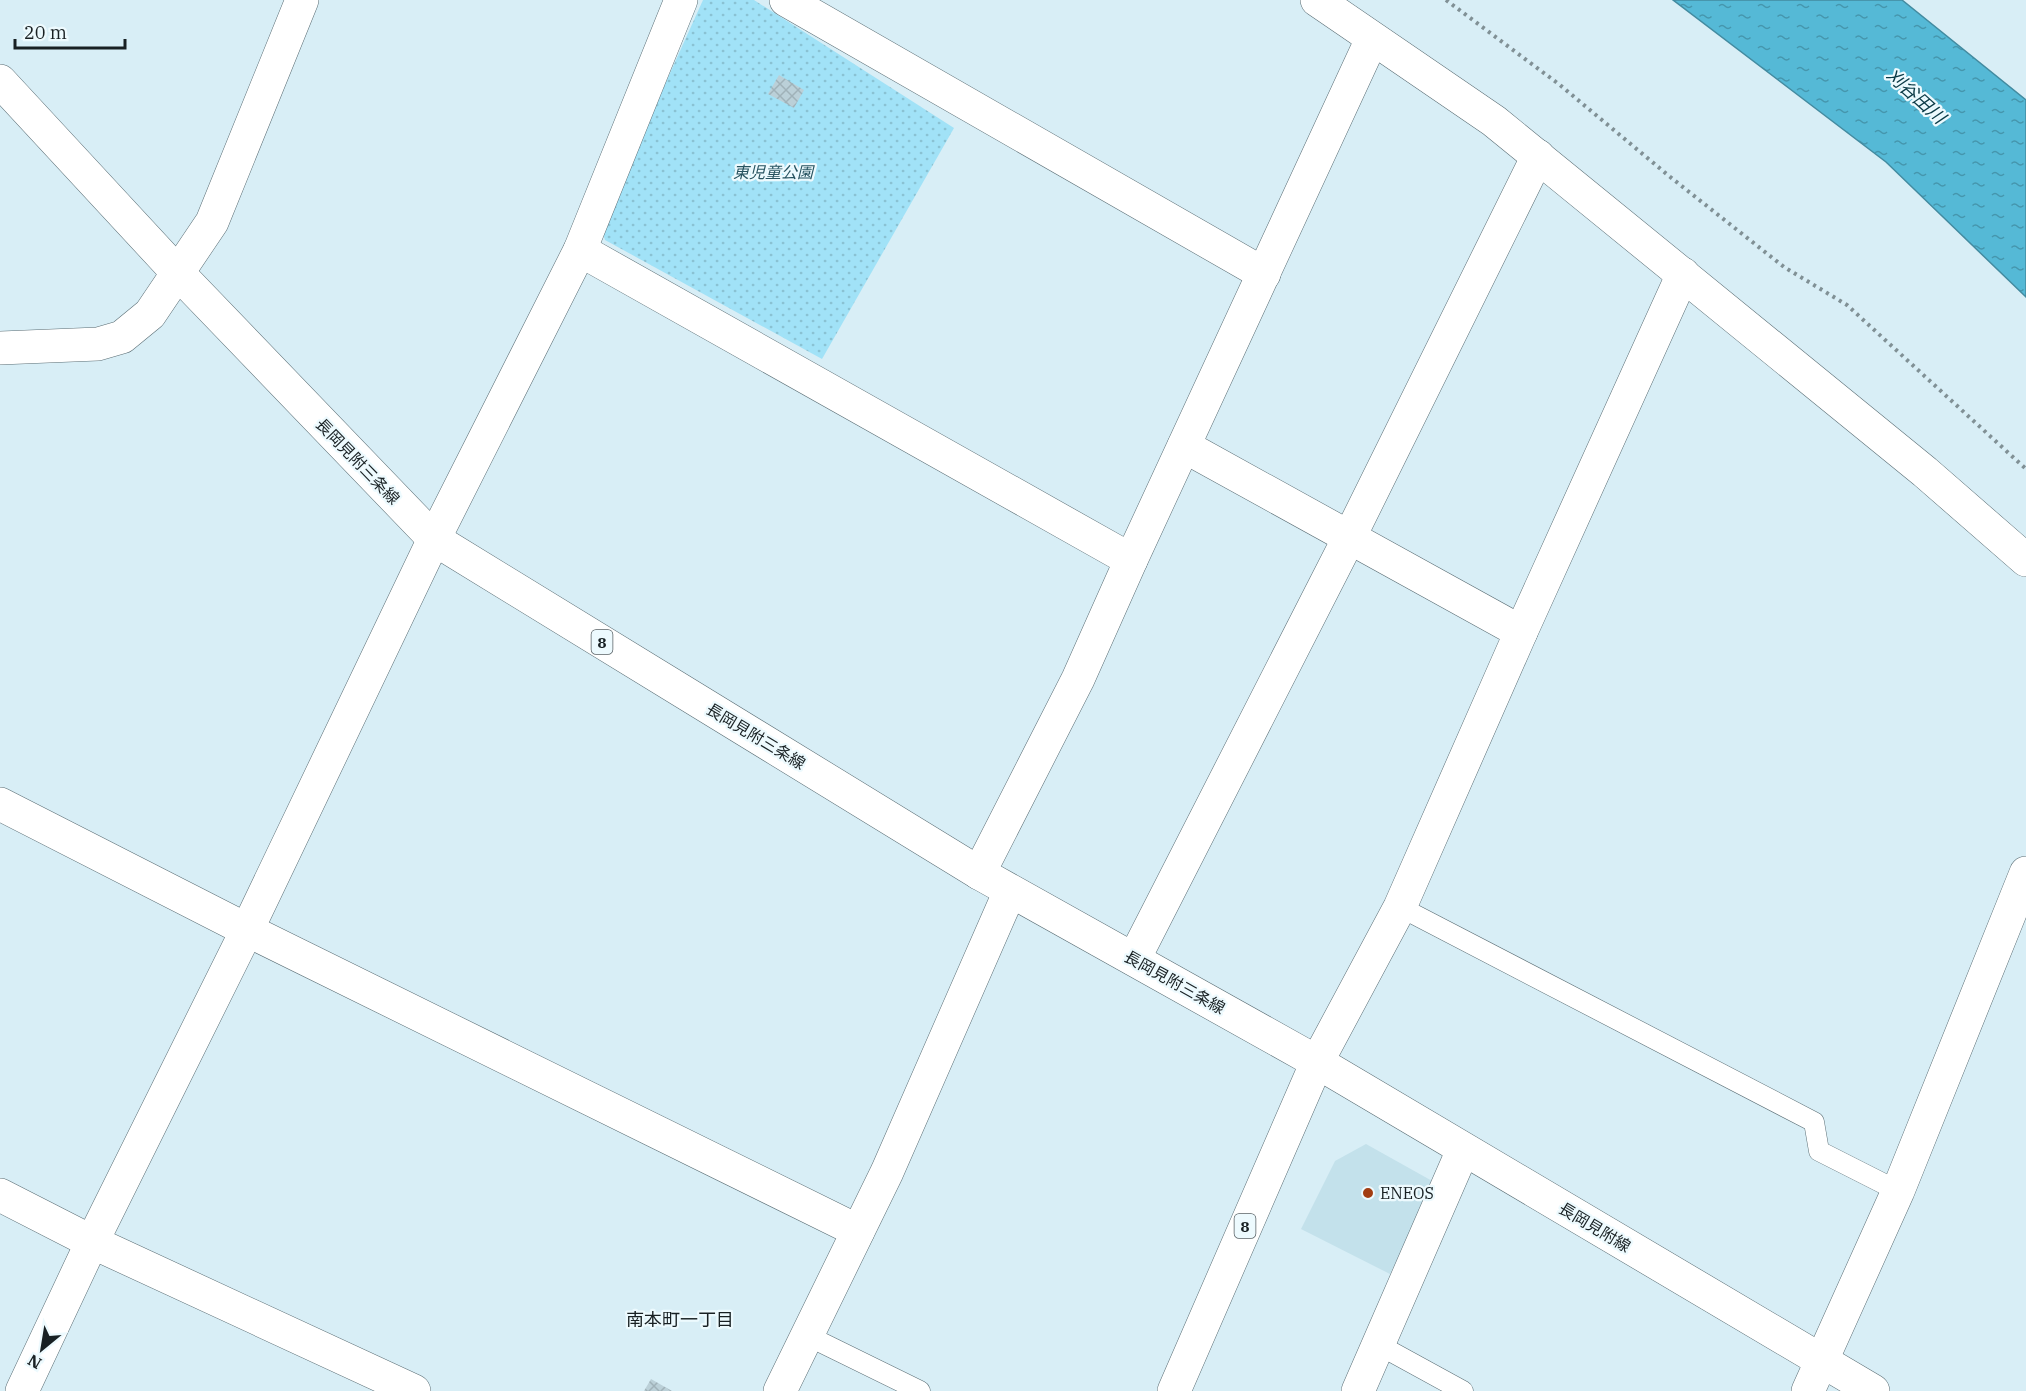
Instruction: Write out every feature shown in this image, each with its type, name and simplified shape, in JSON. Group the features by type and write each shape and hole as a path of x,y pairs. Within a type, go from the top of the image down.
{"street":[{"path":"0,348 98,344 122,336 150,314 212,222 302,0"},
{"path":"22,1391 92,1242 247,930 434,539 580,250 681,0"},
{"path":"786,0 1264,274"},
{"path":"1317,0 1494,121 1925,472 2026,560"},
{"path":"979,873 1078,679 1372,39"},
{"name":"長岡見附三条線","path":"0,81 177,272 434,539 979,873 1317,1062"},
{"path":"1134,959 1349,538 1538,156"},
{"path":"580,250 1131,560"},
{"path":"1317,1062 1400,907 1683,274"},
{"path":"1184,446 1521,632"},
{"path":"0,804 247,930 858,1231"},
{"path":"1808,1391 1898,1191 2026,873"},
{"path":"780,1391 887,1172 1010,891"},
{"name":"長岡見附線","path":"1317,1062 1873,1391"},
{"name":"8","path":"1174,1391 1317,1062"},
{"path":"1358,1391 1463,1150"},
{"path":"0,1195 92,1242 414,1391"}],"lane":[{"path":"1400,907 1814,1122 1819,1150 1898,1191"},
{"path":"808,1336 920,1391"},
{"path":"1379,1345 1463,1391"}],"path":[{"path":"1446,0 1560,85 1669,176 1784,267 1847,305 2026,469"}],"shaded area":[{"path":"1366,1144 1434,1182 1390,1274 1301,1229 1335,1161"}],"green space":[{"name":"東児童公園","path":"703,0 754,0 954,128 822,359 605,240 601,226"}],"water":[{"name":"刈谷田川","path":"1673,0 1902,0 2026,100 2026,297 1886,162"}],"building":[{"path":"779,75 804,90 794,108 768,94"},
{"path":"651,1379 672,1391 644,1391"}],"place":[{"name":"ENEOS","path":"1368,1193"}],"district":[{"name":"南本町一丁目","path":"680,1319"}]}
